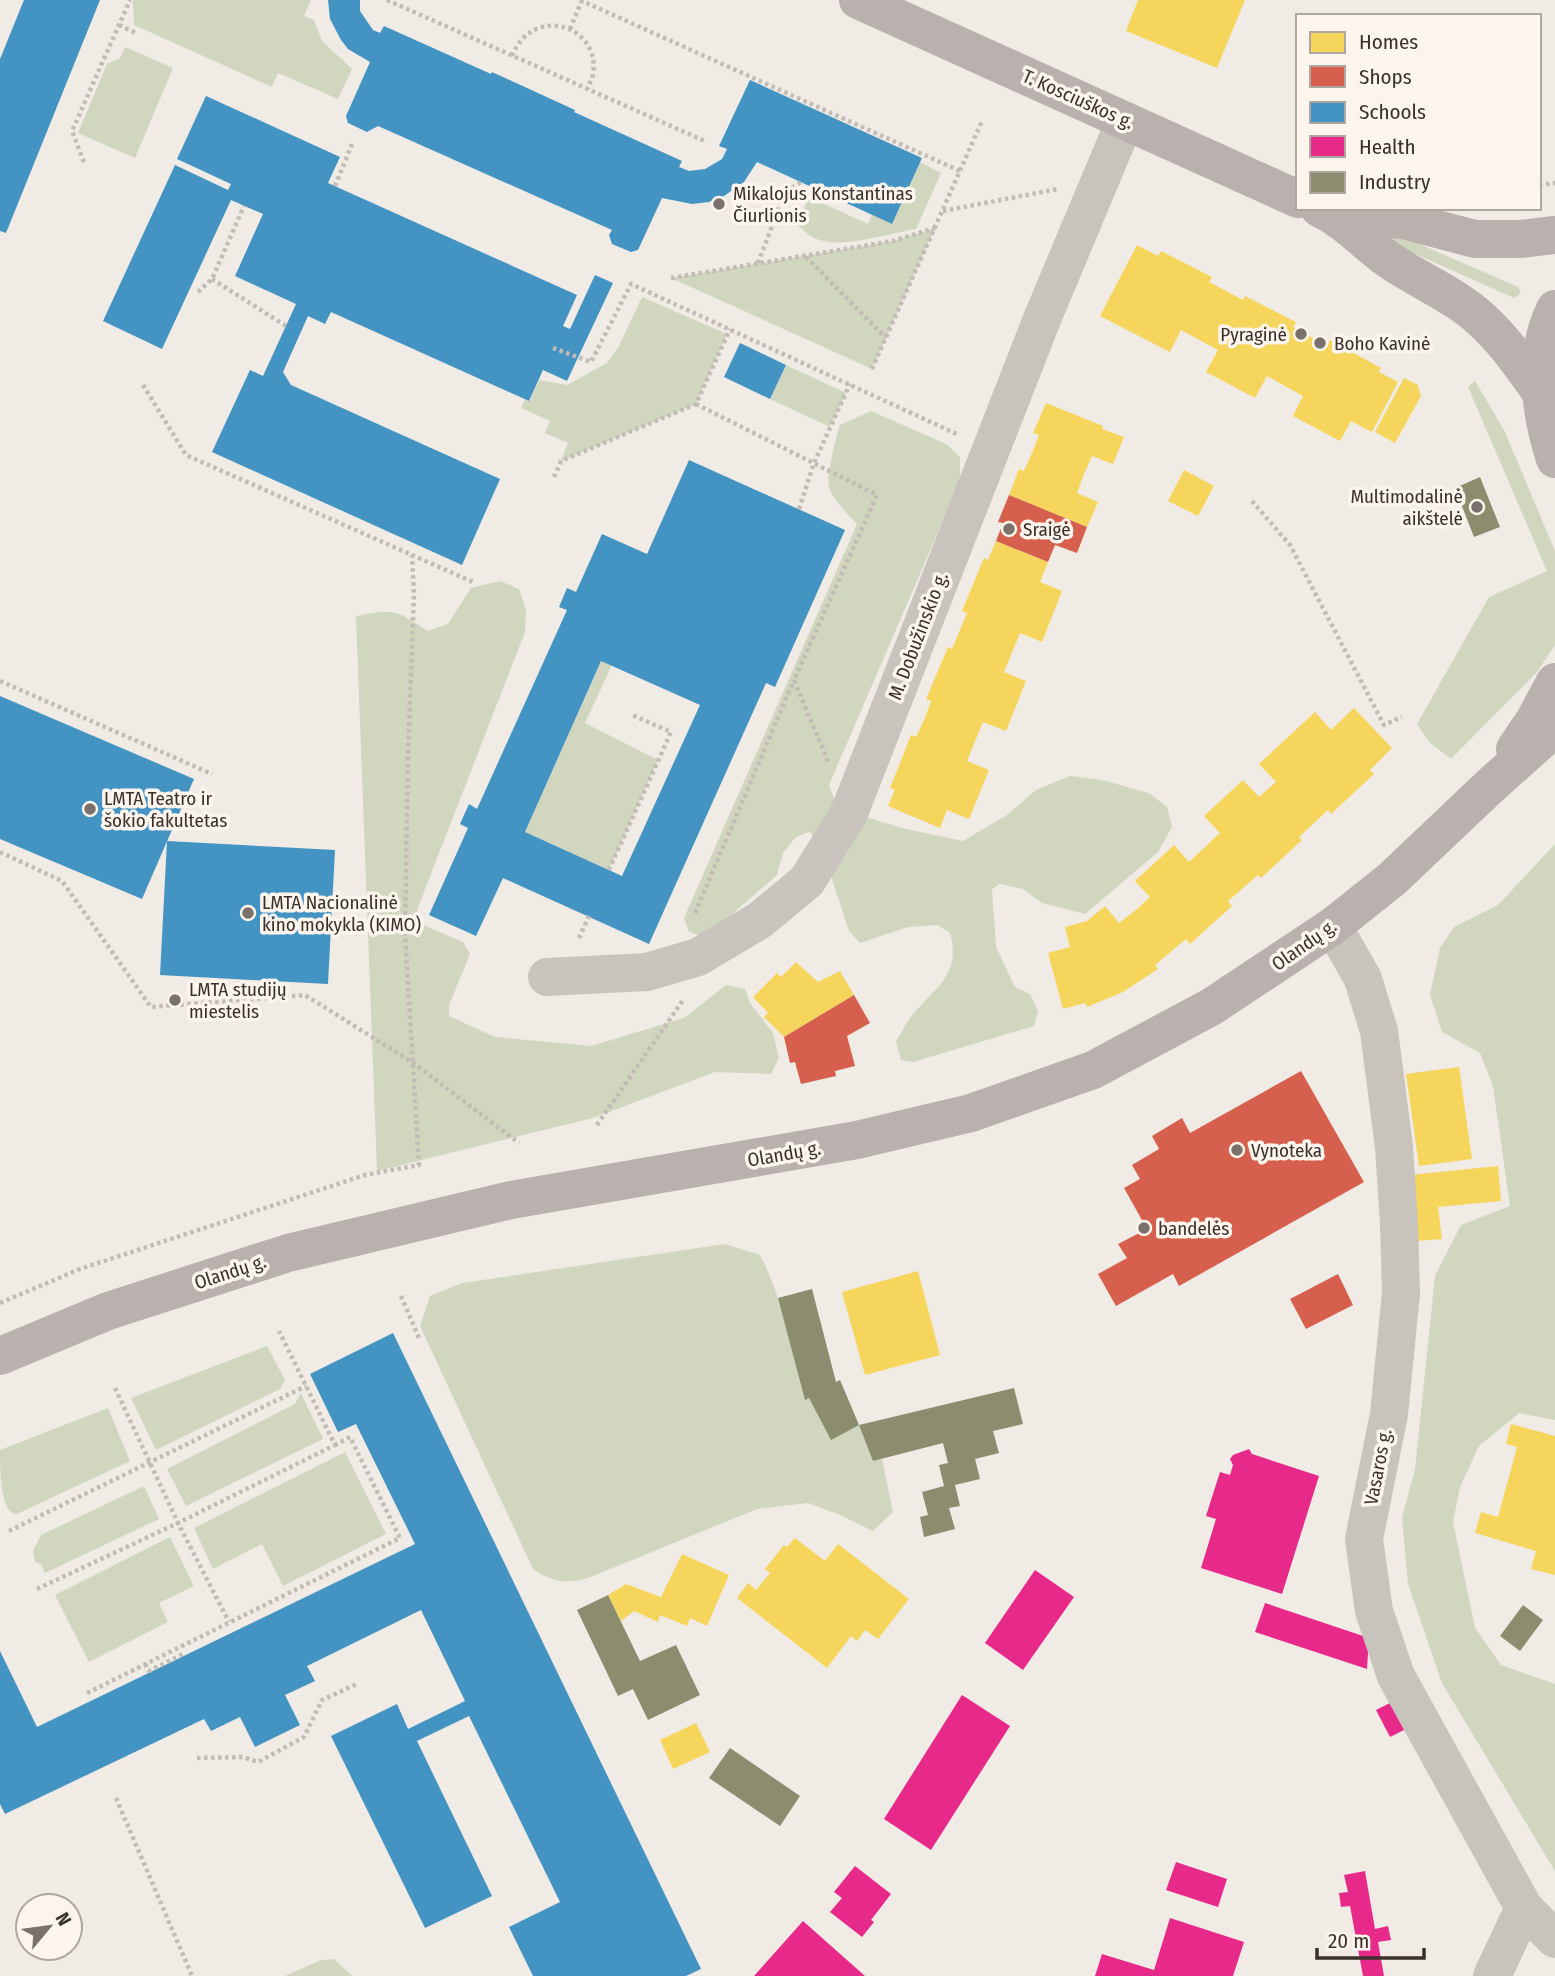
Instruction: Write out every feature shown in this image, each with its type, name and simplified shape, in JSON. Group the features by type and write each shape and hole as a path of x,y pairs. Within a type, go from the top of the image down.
{"main road":[{"name":"T. Kosciuškos g.","path":"858,0 1296,198"},
{"path":"1328,213 1403,220 1475,239 1520,239 1555,235"},
{"path":"1328,213 1391,261 1447,294 1481,319 1502,340 1540,391"},
{"path":"1555,309 1543,353 1540,391 1545,426 1555,459"},
{"name":"Olandų g.","path":"1490,786 1534,721 1555,682"},
{"name":"Olandų g.","path":"0,1356 108,1311 288,1253 511,1200 857,1140 971,1113 1093,1070 1211,1007 1333,926 1392,879 1555,728"}],"street":[{"name":"M. Dobužinskio g.","path":"548,977 647,972 681,979 698,957 760,920 807,881 849,813 1042,319 1125,121"},
{"name":"Vasaros g.","path":"1333,926 1363,979 1379,1031 1394,1147 1399,1223 1401,1293 1389,1414 1363,1539 1374,1611 1396,1676 1524,1908 1555,1940"},
{"path":"1492,1976 1524,1908"}],"path":[{"path":"84,162 72,131 130,0"},
{"path":"387,0 707,142"},
{"path":"570,29 581,0 960,171"},
{"path":"119,24 138,34"},
{"path":"512,56 518,43 528,32 541,26 555,25 570,29 584,39 592,55 593,73 588,89"},
{"path":"872,369 982,121"},
{"path":"335,186 352,144"},
{"path":"942,211 1101,180"},
{"path":"758,263 785,192 801,182"},
{"path":"198,292 212,279 244,206"},
{"path":"671,278 893,241 934,228"},
{"path":"806,256 886,338"},
{"path":"212,279 286,326"},
{"path":"553,348 591,362 631,284 992,449"},
{"path":"554,477 561,461 696,404 730,329"},
{"path":"799,509 814,463 850,384"},
{"path":"143,385 186,455 473,582"},
{"path":"597,1125 681,979 794,680 877,495 696,404"},
{"path":"1252,501 1290,545 1384,725 1402,717"},
{"path":"0,1303 80,1269 365,1175 419,1165 405,934 414,593 412,555"},
{"path":"794,680 849,813"},
{"path":"0,681 212,774"},
{"path":"609,870 671,732 632,715"},
{"path":"0,852 62,881 151,1007 304,995 412,1062 519,1143"},
{"path":"401,1296 419,1338"},
{"path":"279,1331 335,1445"},
{"path":"9,1531 306,1386"},
{"path":"115,1388 178,1523 229,1622"},
{"path":"37,1589 351,1437 400,1538 87,1693"},
{"path":"145,1664 149,1671 186,1653"},
{"path":"197,1758 243,1757 258,1762 304,1737 322,1700 357,1684"},
{"path":"116,1798 192,1976"}],"green space":[{"path":"133,0 311,0 304,16 314,20 322,41 352,69 338,99 278,73 272,87 134,25"},
{"path":"125,47 173,68 135,158 78,133 107,64 120,58"},
{"path":"920,162 941,173 916,229 857,241 834,242 816,239 797,224 809,197 868,224 872,215 892,224"},
{"path":"935,228 872,369 671,278 893,241"},
{"path":"1399,235 1518,287 1521,291 1514,298 1393,244 1395,236"},
{"path":"642,297 727,334 696,404 561,461 568,443 545,433 550,421 521,408 525,400 530,401 539,380 567,385 607,363 619,346"},
{"path":"786,365 846,393 830,427 770,399"},
{"path":"1475,381 1505,432 1555,551 1555,645 1537,672 1451,759 1429,742 1417,724 1489,597 1547,571 1468,387"},
{"path":"871,411 946,444 960,457 960,481 829,785 838,809 906,829 963,841 1007,815 1036,790 1070,776 1102,780 1149,793 1167,807 1172,827 1158,852 1085,914 1042,903 1023,889 1000,884 992,889 996,947 1015,987 1030,994 1038,1011 1034,1026 913,1062 901,1060 896,1041 910,1018 936,990 949,971 953,948 950,933 938,925 908,927 860,943 849,931 819,840 809,832 796,837 783,853 777,875 706,937 689,932 684,918 857,524 831,491 829,474 840,425"},
{"path":"500,581 519,589 526,609 525,632 417,910 423,925 463,942 470,954 449,1005 449,1016 495,1037 591,1046 684,1018 726,985 745,989 750,1003 773,1033 779,1058 771,1074 715,1072 593,1118 377,1171 356,616 379,612 395,613 428,631 448,624 471,588"},
{"path":"601,661 612,665 585,723 658,760 609,870 525,832"},
{"path":"1555,844 1555,1420 1519,1413 1479,1446 1460,1487 1453,1522 1475,1628 1501,1665 1555,1684 1555,1871 1442,1683 1408,1584 1402,1517 1415,1469 1435,1276 1461,1225 1510,1206 1493,1086 1480,1053 1442,1032 1430,995 1440,948 1454,927 1498,905"},
{"path":"725,1244 760,1255 781,1307 805,1399 809,1398 831,1439 859,1425 873,1460 882,1459 893,1512 873,1531 808,1503 757,1509 588,1578 559,1581 540,1574 533,1569 420,1326 430,1296 462,1283"},
{"path":"267,1346 285,1380 280,1389 156,1450 131,1398"},
{"path":"301,1393 323,1439 186,1506 167,1469 295,1404"},
{"path":"108,1408 130,1461 17,1514 11,1512 2,1489 0,1450"},
{"path":"345,1452 386,1534 283,1586 262,1544 213,1569 194,1528"},
{"path":"144,1486 159,1519 45,1573 41,1564 35,1562 33,1551 41,1535"},
{"path":"170,1537 194,1586 159,1603 168,1622 89,1662 55,1595"},
{"path":"334,1959 352,1976 285,1976 321,1960"}],"building: Homes":[{"path":"1138,0 1245,0 1217,68 1126,31"},
{"path":"1137,245 1158,256 1161,251 1212,277 1209,282 1243,300 1245,296 1296,322 1293,327 1311,337 1328,345 1330,340 1381,368 1379,372 1398,382 1372,432 1351,421 1340,441 1293,416 1303,396 1267,376 1255,398 1206,372 1218,350 1181,330 1170,352 1100,316"},
{"path":"1404,378 1418,385 1421,396 1395,443 1375,432"},
{"path":"1046,403 1124,437 1113,464 1092,456 1084,474 1077,493 1098,502 1087,527 1009,495 1019,469 1024,471 1032,453 1039,435 1033,433"},
{"path":"1184,470 1214,486 1198,516 1168,501"},
{"path":"996,541 1048,562 1040,582 1062,591 1042,642 1020,633 1004,672 1026,681 1006,731 983,722 967,761 989,770 969,819 947,810 940,828 888,806 895,790 890,788 911,735 916,737 925,718 931,701 926,699 948,647 952,649 967,613 962,611 984,558 988,560"},
{"path":"1354,708 1392,748 1370,770 1374,774 1331,814 1328,810 1299,837 1302,840 1261,878 1258,875 1228,901 1232,906 1190,944 1186,939 1155,965 1158,969 1123,992 1087,1007 1085,1003 1063,1009 1048,953 1070,947 1065,927 1087,921 1105,906 1119,923 1150,897 1135,881 1174,845 1189,862 1220,833 1204,816 1243,780 1259,797 1276,782 1259,764 1315,712 1331,730"},
{"path":"796,962 818,982 840,971 854,995 784,1037 764,1017 768,1013 753,997 777,973 781,977"},
{"path":"1459,1067 1472,1159 1419,1166 1406,1074"},
{"path":"1498,1166 1501,1201 1438,1207 1442,1239 1416,1241 1409,1175"},
{"path":"918,1271 940,1355 865,1375 842,1292"},
{"path":"1511,1424 1555,1436 1555,1575 1531,1569 1536,1551 1475,1533 1481,1512 1498,1517 1517,1447 1506,1444"},
{"path":"795,1538 825,1561 838,1544 909,1599 878,1639 865,1630 857,1641 851,1636 827,1668 737,1598 748,1583 756,1590 770,1573 765,1569 784,1545 787,1547"},
{"path":"682,1554 729,1575 707,1626 690,1618 687,1626 660,1615 658,1622 634,1611 621,1621 608,1595 626,1584 661,1597"},
{"path":"696,1723 710,1752 673,1769 660,1740"}],"building: Shops":[{"path":"1009,495 1087,527 1077,553 1055,545 1048,562 996,541 1003,523 998,522"},
{"path":"854,995 870,1023 847,1036 855,1066 835,1071 836,1076 801,1084 795,1062 790,1063 784,1037"},
{"path":"1301,1071 1364,1182 1179,1286 1173,1274 1116,1306 1098,1274 1127,1258 1118,1244 1147,1229 1124,1188 1140,1179 1132,1165 1159,1149 1152,1136 1182,1118 1190,1133"},
{"path":"1338,1274 1353,1305 1306,1329 1290,1299"}],"building: Schools":[{"path":"24,0 100,0 6,233 0,231 0,59"},
{"path":"328,0 360,0 360,11 373,30 380,33 384,26 491,74 492,72 682,161 679,167 689,171 705,169 722,159 727,149 719,146 750,80 922,158 892,224 757,162 744,182 724,196 709,202 692,204 662,198 638,250 631,252 612,244 609,235 612,230 378,126 367,132 348,123 346,116 370,62 348,49 341,40 330,19"},
{"path":"206,96 340,157 328,183 577,295 563,326 570,329 595,275 613,283 567,381 543,370 529,401 331,312 325,324 308,316 283,372 291,385 500,479 462,565 212,452 250,370 263,376 296,304 235,276 263,214 231,200 162,349 103,321 175,165 228,190 231,184 177,159"},
{"path":"740,343 786,365 770,399 724,377"},
{"path":"689,460 845,530 775,687 766,683 649,944 503,878 476,936 429,915 468,828 460,824 469,804 477,809 567,610 559,607 567,588 576,592 602,534 647,554","holes":["601,661 700,705 622,876 525,832"]},
{"name":"LMTA Teatro ir šokio fakultetas","path":"0,696 194,779 142,899 0,839"},
{"name":"LMTA Nacionalinė kino mokykla (KIMO)","path":"167,841 335,850 328,984 160,975"},
{"path":"393,1333 701,1969 686,1976 533,1976 509,1927 560,1902 469,1716 417,1741 492,1896 425,1928 331,1736 397,1704 408,1729 465,1701 421,1610 307,1666 315,1681 285,1695 300,1725 255,1747 240,1717 211,1731 204,1719 5,1814 0,1804 0,1651 37,1727 415,1544 356,1424 338,1432 310,1374"}],"building: Health":[{"path":"1249,1449 1252,1454 1319,1476 1282,1594 1201,1568 1216,1519 1206,1516 1220,1472 1230,1475 1233,1465 1230,1459 1233,1455"},
{"path":"1035,1570 1074,1597 1023,1670 985,1643"},
{"path":"1265,1603 1369,1638 1367,1669 1255,1632"},
{"path":"962,1695 1010,1726 931,1850 884,1819"},
{"path":"1400,1698 1414,1725 1390,1737 1376,1710"},
{"path":"1176,1862 1227,1879 1218,1907 1166,1890"},
{"path":"855,1866 891,1894 862,1937 830,1912 842,1898 834,1892"},
{"path":"1365,1871 1375,1929 1388,1926 1391,1940 1378,1942 1384,1976 1363,1976 1350,1906 1341,1907 1339,1893 1348,1892 1344,1875"},
{"path":"1170,1918 1244,1942 1233,1976 1095,1976 1102,1954 1154,1970"},
{"path":"803,1921 865,1976 754,1976"}],"building: Industry":[{"name":"Multimodalinė aikštelė","path":"1480,477 1500,527 1474,537 1455,488"},
{"path":"812,1289 836,1382 840,1380 859,1425 831,1440 809,1398 805,1400 778,1298"},
{"path":"1014,1388 1023,1424 993,1431 999,1453 975,1459 980,1479 955,1485 960,1506 949,1508 955,1529 924,1537 920,1517 928,1515 922,1492 944,1486 939,1465 948,1463 943,1443 873,1461 859,1425"},
{"path":"608,1595 640,1661 676,1645 700,1695 648,1720 633,1689 618,1696 577,1610"},
{"path":"1523,1605 1543,1620 1520,1651 1500,1636"},
{"path":"730,1748 800,1796 780,1826 709,1778"}],"place":[{"name":"Mikalojus Konstantinas Čiurlionis","path":"719,204"},
{"name":"Pyraginė","path":"1301,334"},
{"name":"Boho Kavinė","path":"1320,343"},
{"name":"Multimodalinė aikštelė","path":"1477,507"},
{"name":"Sraigė","path":"1009,529"},
{"name":"LMTA Teatro ir šokio fakultetas","path":"90,809"},
{"name":"LMTA Nacionalinė kino mokykla (KIMO)","path":"248,913"},
{"name":"LMTA studijų miestelis","path":"175,1000"},
{"name":"Vynoteka","path":"1237,1150"},
{"name":"bandelės","path":"1144,1228"}]}
